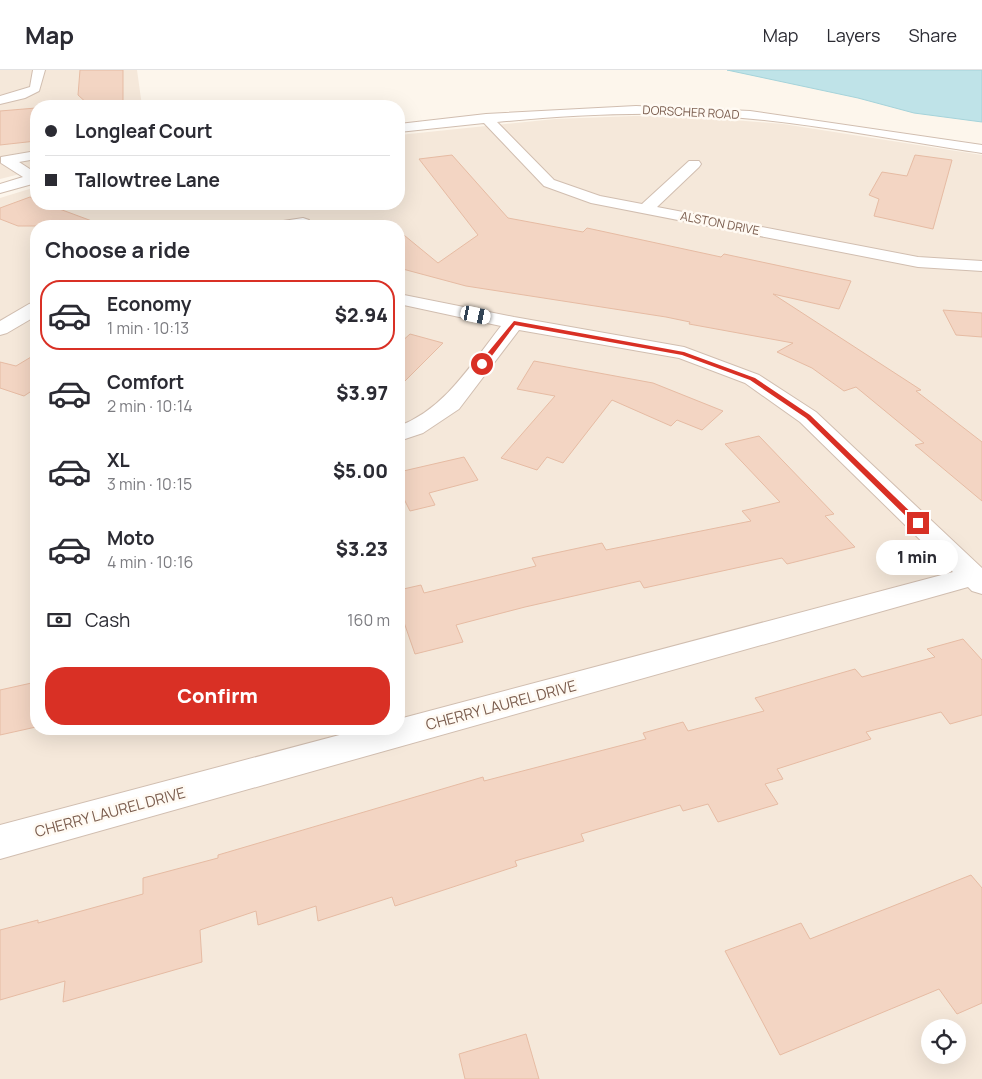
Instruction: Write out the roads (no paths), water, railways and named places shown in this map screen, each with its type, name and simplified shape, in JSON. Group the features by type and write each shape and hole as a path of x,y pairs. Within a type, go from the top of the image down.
{"street":[{"path":"0,100 21,95 35,89 39,70"},
{"name":"DORSCHER ROAD","path":"405,127 486,118 597,110 716,112 834,125 982,149"},
{"name":"ALSTON DRIVE","path":"486,118 549,183 596,200 918,262 982,266"},
{"path":"30,156 6,160 30,175"},
{"path":"646,209 694,164"},
{"path":"0,188 30,180"},
{"path":"405,300 514,323 684,353 752,379 808,417 978,580"},
{"path":"0,329 30,312"},
{"path":"405,432 415,428 451,404 514,323"},
{"name":"CHERRY LAUREL DRIVE","path":"405,734 978,580"},
{"name":"CHERRY LAUREL DRIVE","path":"0,842 399,735"}],"water":[{"path":"727,70 982,70 982,122 914,113 858,98"}]}
